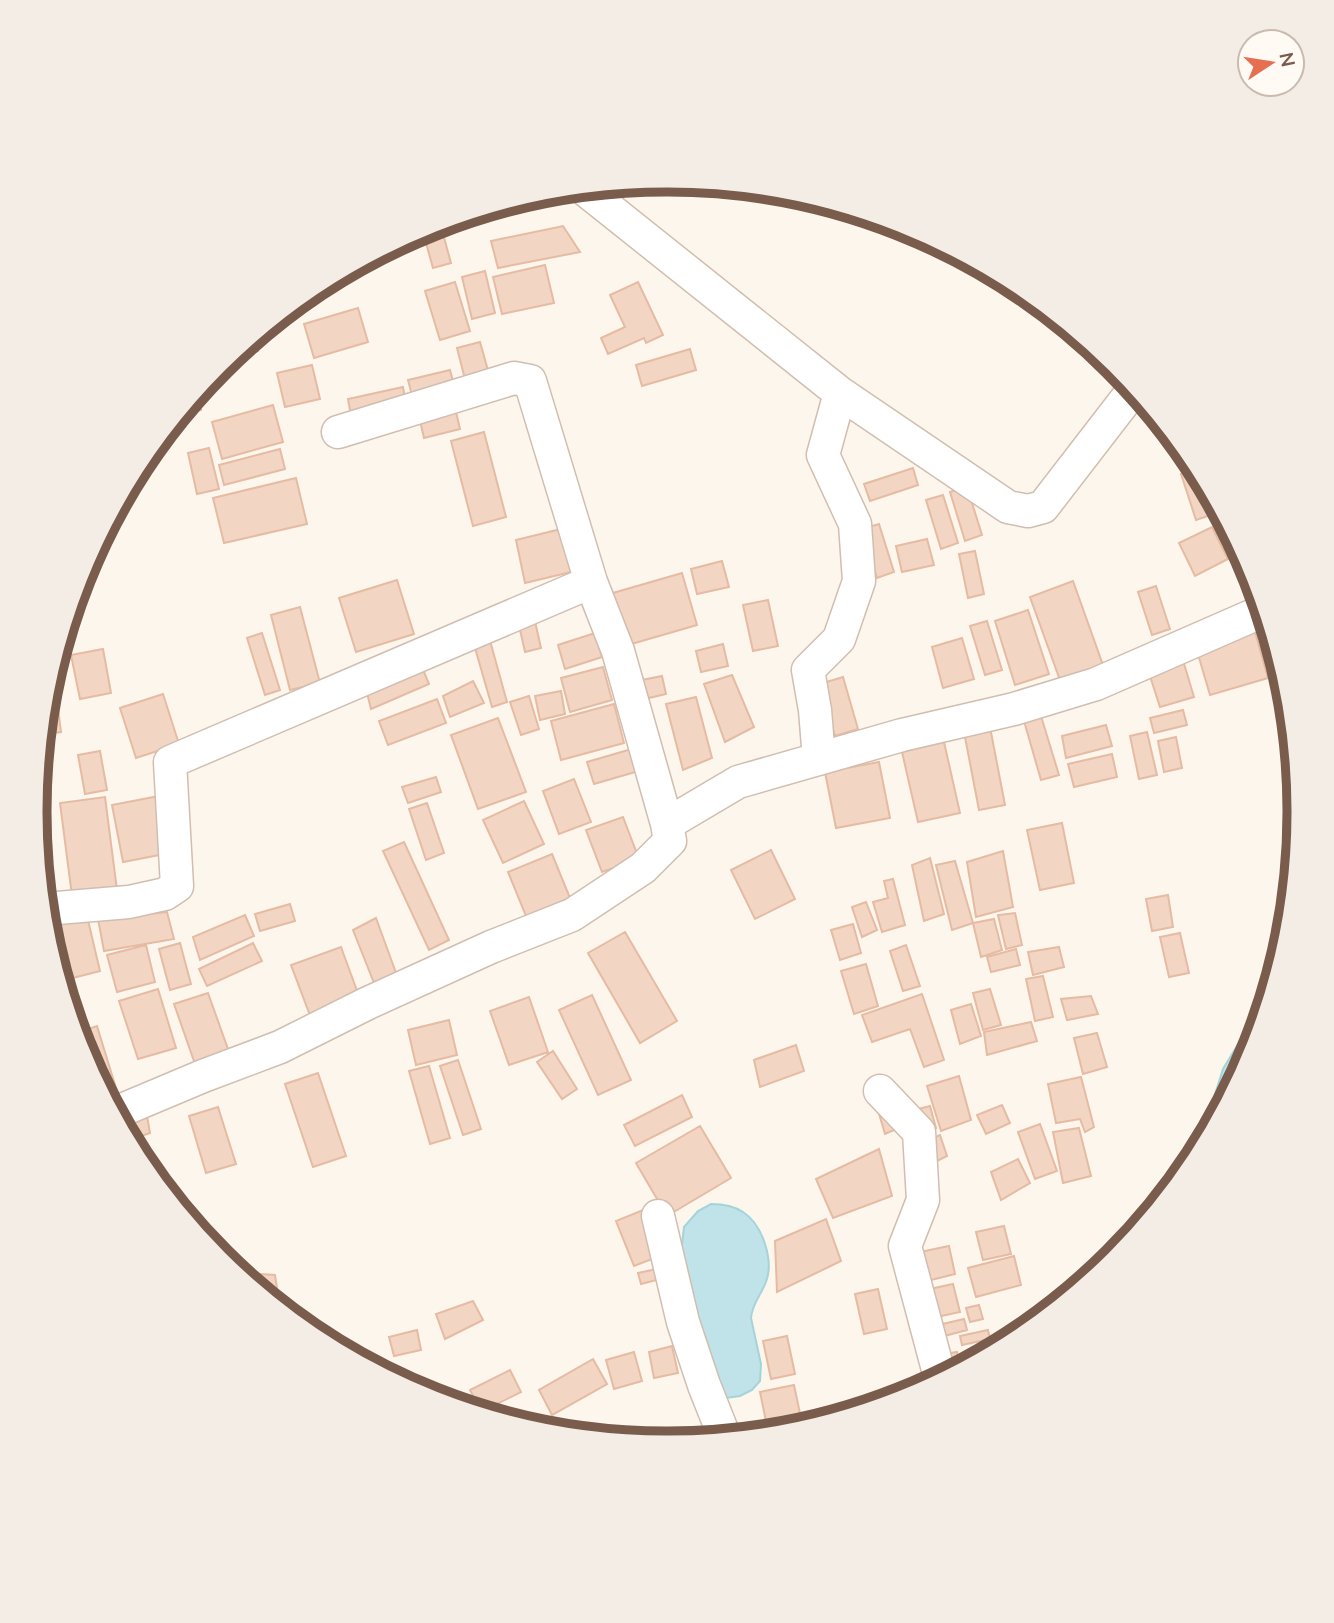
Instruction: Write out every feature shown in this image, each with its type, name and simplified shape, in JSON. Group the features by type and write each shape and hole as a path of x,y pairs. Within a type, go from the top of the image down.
{"street":[{"path":"593,196 839,393 1008,507 1028,511 1043,507 1127,396"},
{"path":"124,1110 280,1047 392,991 572,915 642,868 670,841 618,651 591,582 530,381 514,378 338,432"},
{"path":"819,760 808,670 839,639 859,581 855,524 823,455 839,393"},
{"path":"55,908 129,902 165,894 177,886 170,762 591,582"},
{"path":"667,824 738,782 902,735 1014,709 1096,684 1255,615"},
{"path":"880,1091 919,1132 923,1200 905,1247 938,1368"},
{"path":"659,1216 682,1322 721,1429"}],"water":[{"path":"1243,1040 1211,1108 1223,1069 1240,1041"},
{"path":"711,1204 736,1208 750,1218 761,1234 769,1264 766,1282 751,1318 761,1364 760,1381 752,1390 740,1396 726,1398 720,1394 708,1369 681,1253 684,1227 698,1211"}],"building":[{"path":"563,226 580,252 498,268 491,241"},
{"path":"443,234 451,263 433,268 425,241"},
{"path":"545,265 554,303 502,314 493,277"},
{"path":"485,271 495,313 472,319 462,277"},
{"path":"455,282 470,331 440,340 425,291"},
{"path":"638,282 663,335 646,343 644,338 608,354 601,338 625,327 610,295"},
{"path":"358,308 368,342 314,358 304,324"},
{"path":"480,342 491,381 467,387 457,348"},
{"path":"690,349 696,370 642,386 636,365"},
{"path":"312,365 320,399 285,407 277,373"},
{"path":"450,370 455,388 413,399 408,380"},
{"path":"403,387 406,404 351,416 348,399"},
{"path":"454,403 460,429 424,438 418,412"},
{"path":"273,405 283,442 222,459 212,422"},
{"path":"484,432 506,517 473,526 451,441"},
{"path":"209,448 219,489 197,494 188,453"},
{"path":"280,449 285,469 224,485 219,465"},
{"path":"913,468 918,485 870,501 864,484"},
{"path":"1186,473 1211,515 1196,520 1181,474"},
{"path":"296,478 307,524 224,543 213,498"},
{"path":"967,487 982,535 965,541 950,492"},
{"path":"943,495 958,543 941,549 926,500"},
{"path":"879,524 894,572 877,578 862,529"},
{"path":"1212,527 1228,559 1195,576 1179,543"},
{"path":"561,529 571,572 525,583 516,540"},
{"path":"927,539 934,565 902,572 896,546"},
{"path":"975,551 984,594 968,598 959,554"},
{"path":"722,561 729,587 697,594 691,569"},
{"path":"1235,563 1240,574 1249,599 1233,564"},
{"path":"682,573 697,625 621,647 606,595"},
{"path":"397,580 414,634 356,652 339,598"},
{"path":"1073,581 1104,668 1061,683 1030,597"},
{"path":"1156,586 1170,629 1152,635 1138,592"},
{"path":"768,600 778,646 753,651 743,605"},
{"path":"300,607 320,683 290,690 271,615"},
{"path":"1028,610 1049,674 1015,685 995,621"},
{"path":"534,617 541,648 525,652 518,621"},
{"path":"987,621 1002,670 985,675 970,626"},
{"path":"1254,628 1268,678 1210,695 1195,644"},
{"path":"262,633 280,690 265,695 247,638"},
{"path":"595,633 602,657 565,669 558,645"},
{"path":"489,637 507,702 492,707 473,641"},
{"path":"962,638 974,679 943,688 932,647"},
{"path":"723,644 728,666 701,672 696,651"},
{"path":"103,649 111,693 80,699 71,655"},
{"path":"1182,657 1194,697 1160,707 1147,667"},
{"path":"419,660 429,684 371,709 365,685"},
{"path":"603,667 612,700 570,712 561,678"},
{"path":"732,675 754,727 725,742 704,684"},
{"path":"662,676 666,694 636,701 632,682"},
{"path":"843,677 858,729 835,736 820,684"},
{"path":"473,681 484,703 450,717 443,696"},
{"path":"561,691 565,714 540,720 535,696"},
{"path":"163,694 179,744 136,758 120,708"},
{"path":"529,696 539,729 521,735 510,702"},
{"path":"696,697 712,758 683,770 666,704"},
{"path":"437,699 446,723 388,745 379,721"},
{"path":"57,702 61,732 53,733"},
{"path":"614,704 624,743 561,760 551,721"},
{"path":"1183,710 1187,725 1154,733 1150,718"},
{"path":"1041,716 1059,775 1041,780 1024,721"},
{"path":"498,718 526,792 478,809 451,735"},
{"path":"1106,725 1112,746 1066,758 1062,736"},
{"path":"990,727 1005,805 979,810 964,732"},
{"path":"1147,732 1157,775 1139,779 1130,736"},
{"path":"1176,737 1182,768 1164,772 1158,741"},
{"path":"944,742 960,813 918,822 902,752"},
{"path":"642,746 649,768 594,784 587,762"},
{"path":"100,751 107,790 85,794 78,755"},
{"path":"1112,754 1117,777 1074,787 1068,764"},
{"path":"879,762 890,818 836,828 825,772"},
{"path":"436,777 441,792 408,803 402,787"},
{"path":"574,779 591,822 559,834 543,791"},
{"path":"159,796 170,853 123,862 112,805"},
{"path":"105,797 117,890 72,896 60,803"},
{"path":"524,801 544,844 503,863 483,820"},
{"path":"427,803 444,853 426,860 409,809"},
{"path":"623,817 639,859 602,872 586,830"},
{"path":"1062,823 1074,883 1040,890 1027,830"},
{"path":"404,842 449,940 429,950 383,851"},
{"path":"771,850 795,899 755,919 731,870"},
{"path":"1003,851 1013,907 976,917 967,862"},
{"path":"552,854 570,898 526,916 508,872"},
{"path":"930,858 944,914 924,921 912,865"},
{"path":"955,861 973,923 952,930 936,865"},
{"path":"893,879 905,925 882,932 873,902 888,898 884,881"},
{"path":"1168,895 1173,927 1152,931 1146,899"},
{"path":"866,902 877,930 862,937 852,907"},
{"path":"290,904 295,921 260,931 255,914"},
{"path":"167,912 174,939 104,951 98,919"},
{"path":"1015,913 1022,945 1006,949 998,915"},
{"path":"245,915 254,936 200,960 193,937"},
{"path":"87,916 100,971 70,979 58,923"},
{"path":"376,918 396,973 374,983 353,930"},
{"path":"994,919 1002,950 981,957 973,923"},
{"path":"853,924 861,953 840,960 831,930"},
{"path":"625,932 677,1021 640,1043 588,953"},
{"path":"1180,933 1189,973 1169,977 1160,937"},
{"path":"180,943 191,984 170,990 159,949"},
{"path":"253,943 262,961 207,986 199,969"},
{"path":"146,945 155,982 117,992 107,955"},
{"path":"906,945 920,986 903,991 890,951"},
{"path":"341,947 360,999 311,1018 291,965"},
{"path":"1059,947 1064,967 1033,975 1028,952"},
{"path":"1016,949 1020,965 991,972 987,957"},
{"path":"866,964 878,1006 854,1014 841,971"},
{"path":"1043,976 1053,1017 1035,1021 1026,979"},
{"path":"158,989 176,1048 138,1059 119,1001"},
{"path":"990,989 1001,1025 983,1030 973,993"},
{"path":"208,993 229,1052 195,1064 174,1004"},
{"path":"922,994 944,1060 924,1067 910,1029 872,1042 862,1015"},
{"path":"592,995 631,1080 598,1095 559,1010"},
{"path":"1091,996 1098,1014 1067,1020 1061,999"},
{"path":"529,997 548,1052 509,1065 490,1011"},
{"path":"971,1004 981,1036 960,1044 951,1010"},
{"path":"449,1020 457,1055 416,1065 408,1030"},
{"path":"1031,1022 1037,1041 987,1055 984,1032"},
{"path":"97,1026 119,1098 111,1086 87,1030"},
{"path":"1097,1033 1107,1067 1083,1074 1074,1038"},
{"path":"796,1045 804,1071 760,1087 754,1060"},
{"path":"553,1051 577,1089 562,1099 537,1062"},
{"path":"458,1060 481,1129 463,1135 440,1066"},
{"path":"429,1066 450,1138 430,1144 409,1071"},
{"path":"318,1073 346,1156 313,1167 285,1084"},
{"path":"959,1076 971,1120 941,1131 927,1086"},
{"path":"1081,1077 1094,1127 1085,1132 1080,1119 1056,1123 1048,1084"},
{"path":"682,1095 692,1117 635,1146 624,1125"},
{"path":"1002,1105 1010,1123 986,1134 977,1115"},
{"path":"930,1106 936,1128 913,1135 907,1112"},
{"path":"218,1107 236,1164 206,1173 189,1116"},
{"path":"877,1107 906,1125 885,1134"},
{"path":"147,1116 150,1133 140,1136 131,1122"},
{"path":"1040,1124 1057,1171 1035,1179 1018,1132"},
{"path":"700,1126 731,1178 667,1216 636,1163"},
{"path":"1079,1128 1091,1176 1063,1183 1053,1132"},
{"path":"940,1135 947,1156 927,1166 919,1144"},
{"path":"879,1149 892,1196 833,1218 816,1179"},
{"path":"1018,1159 1030,1183 1001,1200 991,1172"},
{"path":"643,1210 660,1256 634,1266 616,1221"},
{"path":"826,1219 841,1261 777,1292 775,1241"},
{"path":"1004,1226 1011,1254 983,1260 976,1232"},
{"path":"949,1246 955,1274 927,1281 920,1252"},
{"path":"1014,1256 1021,1285 976,1297 968,1268"},
{"path":"666,1267 668,1277 641,1284 638,1273"},
{"path":"259,1274 275,1275 278,1293 260,1278"},
{"path":"953,1284 960,1312 932,1318 925,1290"},
{"path":"878,1289 887,1329 864,1334 855,1294"},
{"path":"473,1301 483,1320 445,1339 436,1314"},
{"path":"979,1305 983,1319 970,1322 966,1308"},
{"path":"964,1319 967,1330 937,1338 934,1326"},
{"path":"417,1330 421,1350 394,1356 389,1337"},
{"path":"988,1330 990,1339 962,1345 960,1336"},
{"path":"787,1336 795,1374 771,1379 763,1341"},
{"path":"672,1346 678,1373 654,1378 649,1352"},
{"path":"634,1352 642,1381 614,1389 606,1360"},
{"path":"957,1352 958,1358 947,1364 944,1354"},
{"path":"593,1359 607,1384 552,1415 539,1390"},
{"path":"510,1370 521,1392 493,1406 475,1400 470,1390"},
{"path":"794,1385 801,1416 766,1423 760,1392"}]}
